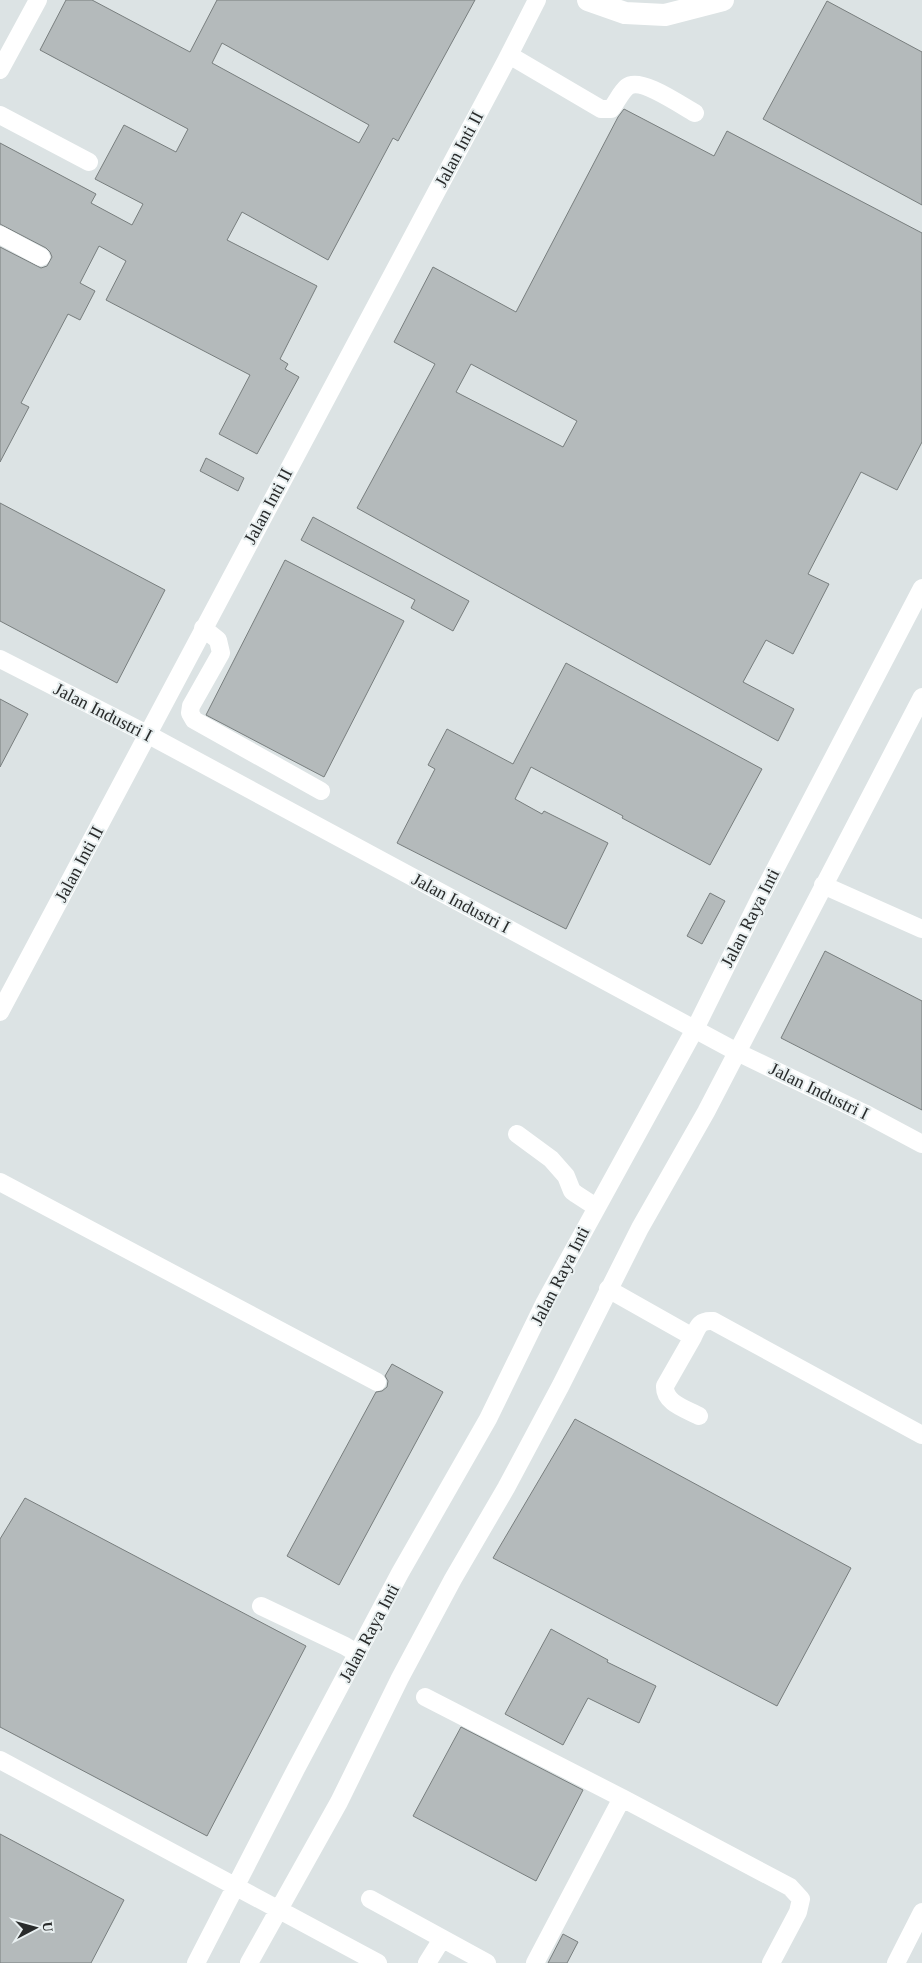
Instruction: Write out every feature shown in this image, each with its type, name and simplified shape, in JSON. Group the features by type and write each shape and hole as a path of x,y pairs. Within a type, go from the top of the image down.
{"main road":[{"path":"588,0 625,13 665,15 723,0"}],"street":[{"path":"0,70 38,0"},
{"name":"Jalan Inti II","path":"0,1012 202,628 537,0"},
{"path":"509,55 601,109 611,109 628,86 636,83 695,113"},
{"path":"0,115 90,162"},
{"path":"0,236 41,257"},
{"name":"Jalan Raya Inti","path":"196,1963 400,1573 488,1419 545,1302 695,1028 760,898 922,588"},
{"path":"202,628 218,640 221,653 191,706 190,713 194,720 321,791"},
{"name":"Jalan Industri I","path":"0,659 147,734 737,1052 864,1113 922,1144"},
{"path":"250,1963 339,1802 400,1678 453,1579 506,1488 552,1402 608,1289 737,1052 922,697"},
{"path":"823,885 922,929"},
{"path":"517,1134 551,1159 566,1176 572,1191 596,1207"},
{"path":"0,1182 377,1382"},
{"path":"608,1289 693,1337"},
{"path":"699,1416 668,1400 665,1386 698,1325 705,1320 713,1320 922,1435"},
{"path":"261,1606 358,1654"},
{"path":"425,1697 790,1887 801,1899 798,1912 771,1963"},
{"path":"0,1760 378,1963"},
{"path":"535,1963 622,1798"},
{"path":"370,1899 487,1963"},
{"path":"896,1963 922,1912"},
{"path":"427,1963 442,1940"}],"building":[{"path":"66,0 92,0 190,52 217,0 475,0 398,141 393,138 328,260 242,212 227,240 317,286 280,359 288,364 285,369 299,377 257,454 219,434 250,375 106,300 126,261 99,246 80,283 95,291 80,320 68,314 21,403 29,407 0,462 0,247 41,268 47,266 52,257 46,248 0,224 0,143 96,194 91,203 132,225 143,204 95,179 124,125 176,152 188,129 40,50","holes":["222,43 369,125 359,143 212,63"]},
{"path":"827,1 922,52 922,205 763,119"},
{"path":"624,109 714,156 727,131 922,233 922,442 897,490 861,472 808,574 829,584 793,654 766,640 743,682 794,709 778,741 357,508 435,364 394,342 433,267 516,312 618,117","holes":["471,364 577,421 563,447 456,392"]},
{"path":"206,458 244,478 238,491 200,471"},
{"path":"0,503 165,590 117,683 0,621"},
{"path":"313,517 469,601 453,631 411,608 415,600 301,540"},
{"path":"285,560 404,621 324,777 206,715"},
{"path":"566,663 762,769 710,865 531,767 515,799 542,814 544,811 608,843 566,929 397,843 435,769 428,765 447,729 513,764"},
{"path":"0,699 28,714 0,767"},
{"path":"710,893 725,901 702,944 687,936"},
{"path":"825,951 922,1001 922,1110 781,1038"},
{"path":"392,1364 443,1392 339,1585 287,1556 376,1392 382,1391 387,1387 388,1381 385,1376"},
{"path":"575,1419 851,1568 777,1706 493,1558"},
{"path":"25,1498 306,1646 207,1836 0,1727 0,1539"},
{"path":"551,1629 608,1660 607,1662 656,1686 639,1723 588,1698 563,1745 505,1714"},
{"path":"461,1727 583,1790 536,1881 413,1816"},
{"path":"0,1834 124,1900 91,1963 0,1963"},
{"path":"563,1934 578,1942 567,1963 548,1963"}]}
